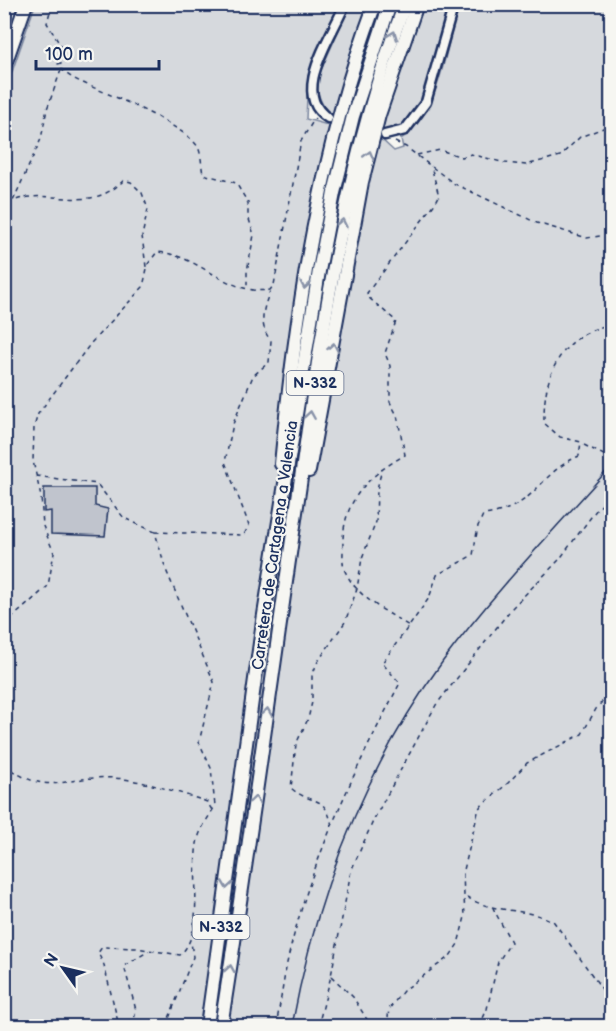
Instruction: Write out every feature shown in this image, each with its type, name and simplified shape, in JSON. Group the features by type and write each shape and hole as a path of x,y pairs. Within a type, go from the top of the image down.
{"highway":[{"path":"4,67 26,4"},
{"name":"N-332","path":"273,567 291,360 322,189 352,70 375,4"},
{"name":"Carretera de Cartagena a Valencia","path":"207,1026 273,567 319,271 334,193 353,116 390,4"},
{"name":"Carretera de Cartagena a Valencia","path":"221,1026 324,320 348,193 382,69 405,4"},
{"path":"282,610 324,400 362,182 379,115 417,4"}],"street":[{"path":"328,118 320,113 311,96 312,80 345,4"},
{"path":"389,135 405,130 426,102 454,4"}],"path":[{"path":"52,4 47,23 62,48 61,63 58,64 62,70 84,84 124,101 186,134 199,150 203,174 231,180 239,187 248,203 248,216 254,235 247,271 247,289"},
{"path":"62,69 47,109 42,139 13,201 38,195 75,200 90,199 104,196 124,180 131,182 142,193 148,209 142,236 146,267"},
{"path":"36,476 97,484 124,518 155,532 244,535 249,525 225,462 233,424 253,376 269,362 271,341 264,332 262,311 277,273 301,141 308,126 320,113"},
{"path":"417,155 440,150 462,157 471,154 505,163 526,165 560,156 580,137 606,127 612,134"},
{"path":"389,135 395,143 417,155 453,183 537,223 587,238 612,234"},
{"path":"409,626 368,601 344,571 342,532 355,495 382,468 405,455 397,415 390,402 390,366 386,353 396,321 369,298 368,293 439,196 431,166"},
{"path":"4,625 48,586 54,553 43,526 36,476 33,438 38,414 92,343 142,287 148,264 157,252 182,256 247,289 270,290"},
{"path":"612,324 576,337 563,349 544,393 544,423 560,437 575,440 604,455 612,447"},
{"path":"276,1026 287,962 332,827 342,800 400,682 382,663 429,598 437,575 473,555 478,526 483,515 502,513 523,503 558,467 579,456 583,445"},
{"path":"332,827 325,805 316,798 299,795 291,788 292,766 296,744 309,719 312,702 312,676 317,663 345,621 357,589 362,558 376,522 377,489 382,468"},
{"path":"318,1026 332,976 351,871 374,819 436,705 512,608 559,560 597,509 612,496"},
{"path":"155,532 166,570 214,682 199,742 211,768 216,798 196,845 191,941 193,957 166,1026"},
{"path":"387,1026 389,1009 403,991 450,957 458,944 466,896 463,874 479,808 508,783 526,762 582,734 596,709 612,690"},
{"path":"4,765 35,783 48,785 90,778 123,780 199,799 207,802 212,811"},
{"path":"466,896 479,904 541,915 554,922 612,1003"},
{"path":"483,1026 481,1023 487,1009 494,974 511,942 492,907"},
{"path":"119,1026 104,965 98,953 102,947 180,955 191,941"},
{"path":"133,1026 136,1010 124,966 150,951"},
{"path":"332,976 353,997 372,1026"}],"shaded area":[{"path":"35,5 341,5 308,76 306,119 382,140 394,151 403,148 401,139 425,113 433,96 459,5 611,5 611,1026 5,1026 4,95"},
{"path":"350,5 368,5 334,117 326,110 321,100 317,79"},
{"path":"425,5 451,5 432,74 417,110 407,123 397,129 396,125 385,131 381,127 409,42"}],"building":[{"path":"44,488 95,488 95,506 108,509 105,536 51,534 51,511 44,512"}],"tram line":[{"path":"292,1026 302,977 329,882 347,835 389,746 415,703 463,635 525,561 612,465"}]}
